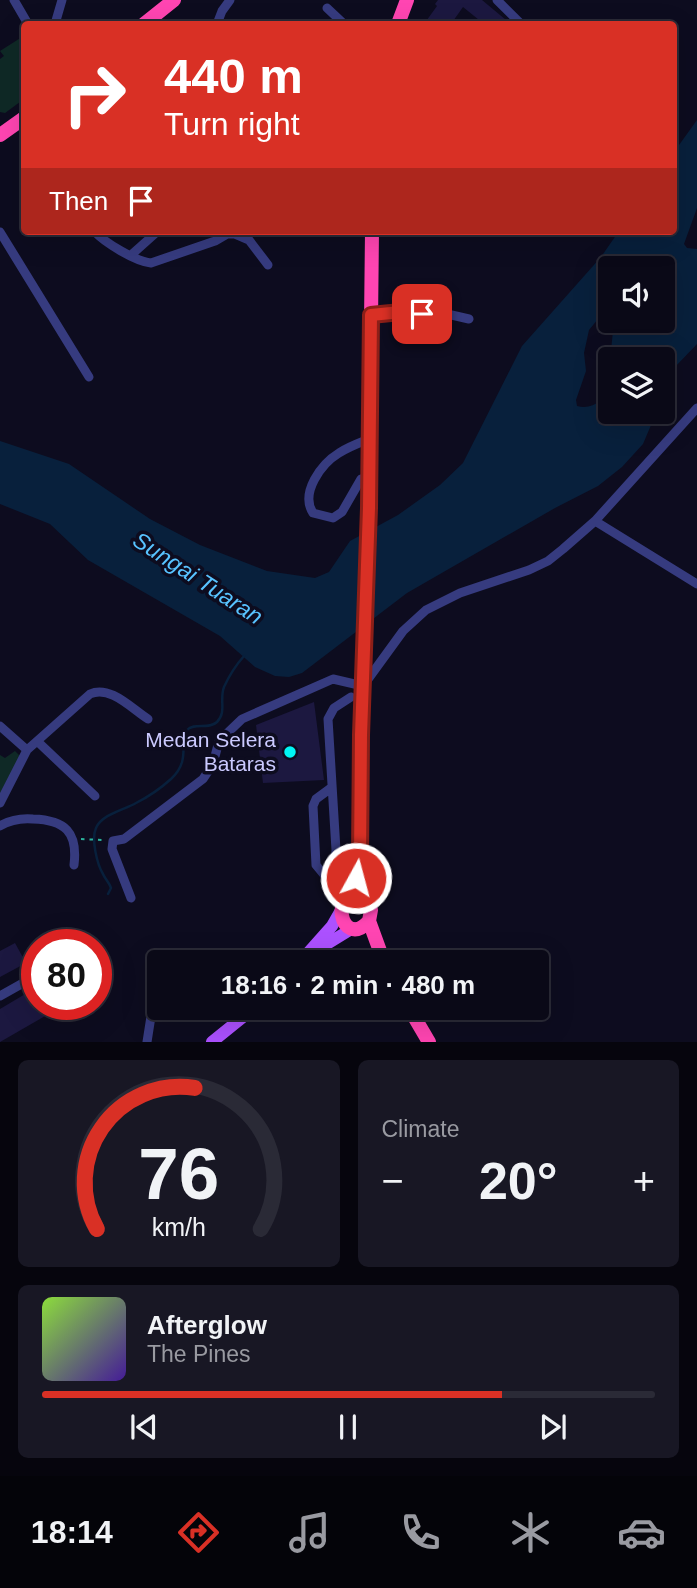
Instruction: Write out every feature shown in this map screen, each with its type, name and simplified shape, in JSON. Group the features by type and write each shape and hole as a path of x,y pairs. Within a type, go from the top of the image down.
{"highway":[{"path":"148,21 174,0"},
{"path":"399,21 407,0"},
{"path":"0,135 21,123"},
{"path":"372,235 369,508 360,860 343,921 360,926 376,950"},
{"path":"350,903 371,910 360,926"},
{"path":"416,1020 429,1042"}],"main road":[{"path":"310,950 350,903"},
{"path":"319,950 360,926"},
{"path":"212,1042 239,1020"}],"street":[{"path":"14,0 26,21"},
{"path":"56,21 62,0"},
{"path":"218,21 230,0"},
{"path":"497,0 518,21"},
{"path":"327,8 341,21"},
{"path":"0,232 89,377"},
{"path":"99,235 108,243 151,264 225,235"},
{"path":"131,255 154,235"},
{"path":"237,235 249,240 268,265"},
{"path":"371,315 401,312 416,316 433,311 469,318"},
{"path":"131,898 112,849 113,841 124,839 204,779 213,764 219,741 242,719 333,679 363,686 403,631 426,610 460,593 548,561 594,521 697,408"},
{"path":"369,439 337,454 318,474 309,492 309,506 313,513 334,518 342,512 361,480 369,478"},
{"path":"594,521 697,584"},
{"path":"0,803 27,750 90,694 109,692 148,719"},
{"path":"328,880 335,863 336,850 329,714 343,700 351,697"},
{"path":"0,726 27,750"},
{"path":"37,741 94,796"},
{"path":"331,788 316,799 313,806 315,861 328,880 350,903"},
{"path":"0,827 8,821 28,818 51,820 64,826 73,838 74,864"},
{"path":"0,996 21,984"},
{"path":"146,1042 150,1020"}],"path":[{"path":"73,838 113,841"}],"green space":[{"path":"21,38 21,101 5,113 0,112 0,59 4,56 0,51"},
{"path":"15,751 21,757 0,797 0,755 5,758"}],"water":[{"path":"697,120 697,208 684,244 687,248 697,249 697,344 675,367 675,347 611,347 613,333 675,333 675,256 602,256 616,235 677,235 677,148"},
{"name":"Sungai Tuaran","path":"598,260 598,319 589,330 584,353 586,371 576,400 577,406 588,407 598,402 598,424 651,424 643,444 622,467 598,486 407,593 302,673 289,677 275,676 255,667 220,636 88,560 50,524 0,504 0,441 69,464 150,519 200,545 267,571 315,578 329,572 350,541 398,515 440,485 463,463 522,346"}],"building":[{"path":"438,0 482,0 506,20 480,21 463,7 453,21 426,21 437,6 435,4"},
{"name":"Medan Selera Bataras","path":"314,702 324,780 263,783 256,725"},
{"path":"15,943 21,954 21,966 0,977 0,951"},
{"path":"21,997 21,1020 38,1020 0,1042 0,1009"}],"waterway":[{"path":"108,894 111,888 95,851 96,828 103,819 136,803 171,779 181,765 187,730 217,722 222,710 224,687 244,656"}],"place":[{"name":"Medan Selera Bataras","path":"290,752"}],"route":[{"path":"356,878 360,860 371,315 401,312 411,317 422,314"}]}
